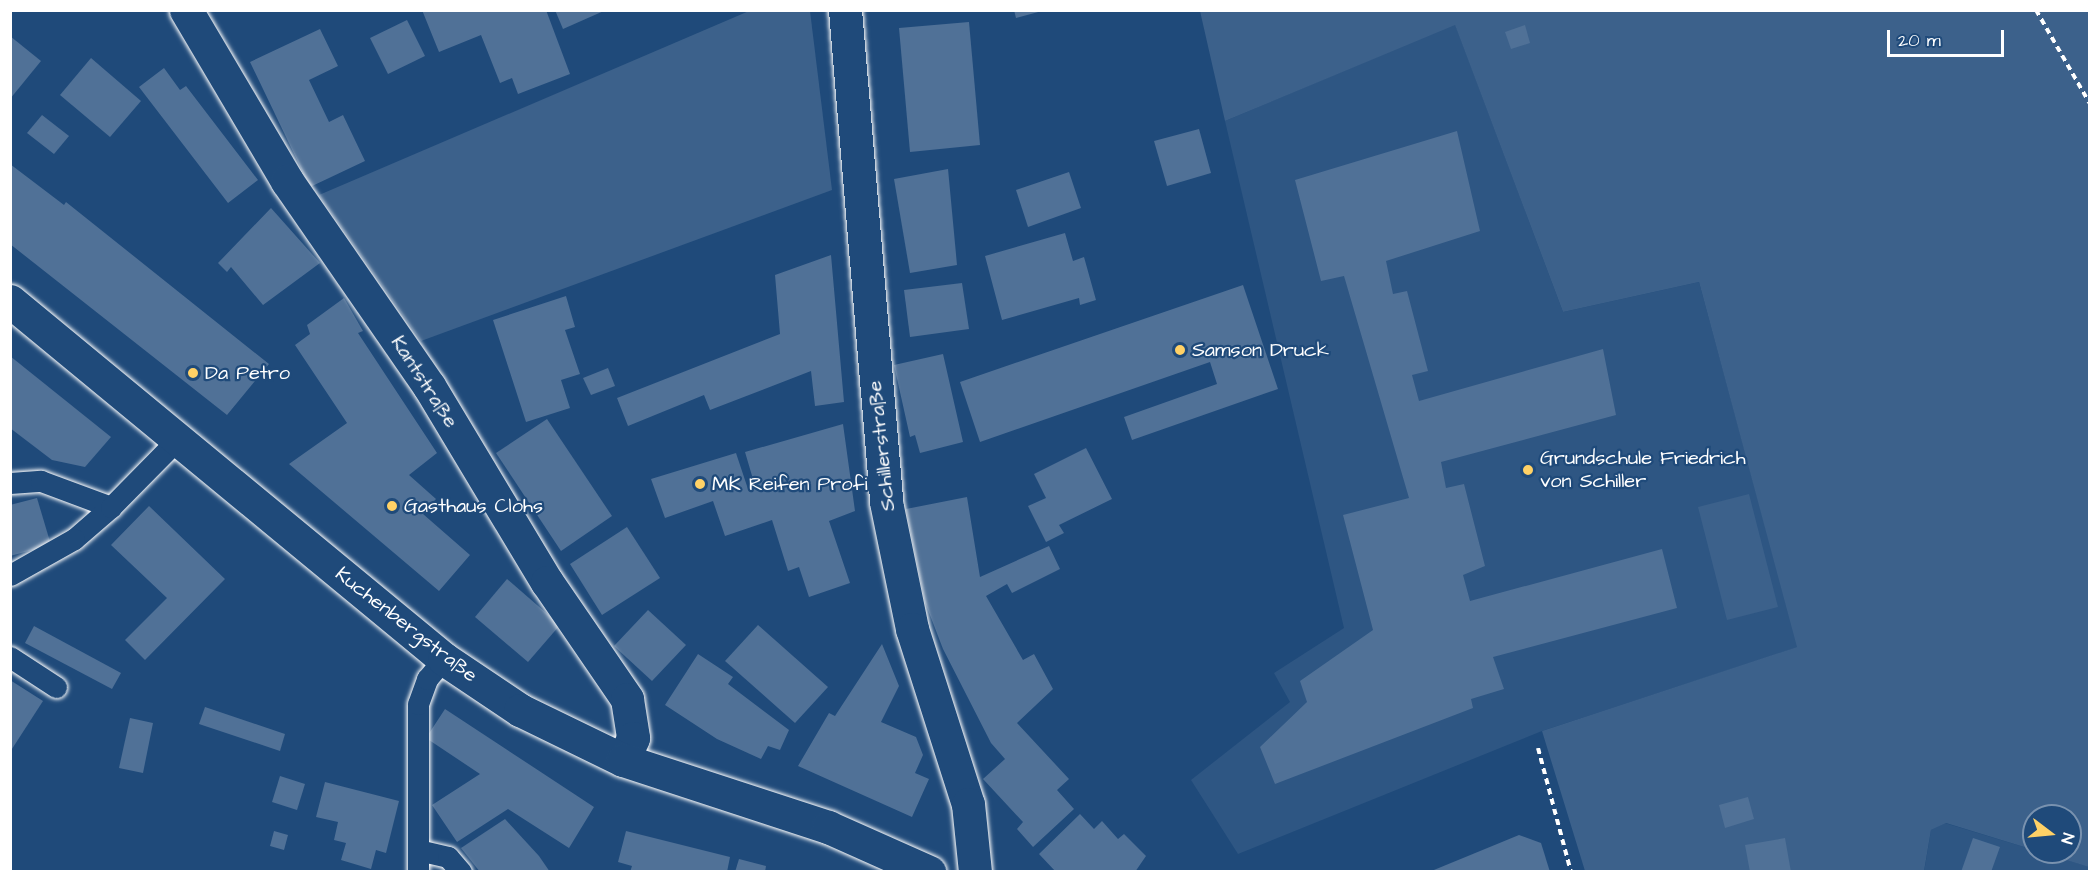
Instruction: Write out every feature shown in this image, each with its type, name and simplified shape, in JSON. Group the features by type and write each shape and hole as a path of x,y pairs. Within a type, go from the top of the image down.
{"street":[{"name":"Kantstraße","path":"186,10 287,181 429,386 547,582 627,699 633,738 623,760"},
{"name":"Schillerstraße","path":"845,10 886,502 912,628 968,804 975,872"},
{"name":"Kuchenbergstraße","path":"10,301 180,437 444,659 520,710 623,760 828,826 929,872"}],"lane":[{"path":"10,575 74,539 111,507 180,437"},
{"path":"10,483 41,481 111,507"},
{"path":"10,657 56,687"},
{"path":"418,872 418,704 427,679 444,659"},
{"path":"418,850 448,857 461,872"}],"path":[{"path":"2036,10 2090,104"},
{"path":"1538,748 1571,872"}],"shaded area":[{"path":"749,11 810,11 832,190 421,341 319,195"},
{"path":"1200,11 2089,11 2089,867 2079,864 2082,864 2082,804 2022,804 2022,846 1946,823 1931,830 1924,871 1585,871 1542,731 1797,647 1699,282 1563,312 1455,25 1225,121"},
{"name":"Grundschule Friedrich von Schiller","path":"1455,24 1563,312 1699,282 1798,647 1542,731 1238,854 1191,780 1290,702 1274,673 1344,628 1225,121"},
{"path":"1749,494 1778,607 1727,620 1698,507"},
{"path":"1945,823 2022,846 2022,864 2080,864 2090,867 2089,872 1924,872 1931,830"}],"building":[{"path":"422,10 546,10 570,74 518,94 512,78 500,83 481,35 439,52"},
{"path":"555,10 606,10 563,29"},
{"path":"1014,10 1041,10 1042,11 1016,18"},
{"path":"407,20 425,56 388,74 370,38"},
{"path":"969,22 980,145 910,152 899,28"},
{"path":"1525,25 1530,43 1511,49 1505,32"},
{"path":"320,29 338,66 309,80 329,122 343,115 365,161 310,187 250,62"},
{"path":"10,36 41,61 10,99"},
{"path":"91,58 141,101 110,137 60,95"},
{"path":"164,68 180,90 186,86 258,180 228,203 139,87"},
{"path":"42,115 69,136 54,154 27,133"},
{"path":"1199,129 1211,173 1167,186 1154,141"},
{"path":"1457,131 1480,231 1386,261 1393,294 1407,291 1428,371 1412,375 1419,401 1603,349 1616,415 1441,462 1446,488 1464,484 1485,566 1463,575 1470,601 1662,549 1677,608 1493,657 1504,689 1471,699 1473,708 1275,784 1260,747 1307,702 1300,681 1373,630 1343,515 1409,498 1344,276 1321,281 1295,180"},
{"path":"10,164 64,205 66,202 269,364 227,415 10,244"},
{"path":"948,169 957,265 910,273 894,179"},
{"path":"1069,172 1081,208 1028,227 1016,190"},
{"path":"271,208 320,263 263,305 231,267 227,272 218,263"},
{"path":"1065,233 1073,261 1084,257 1096,300 1080,305 1079,298 1002,320 985,256"},
{"path":"831,255 844,402 815,406 811,371 710,410 704,395 628,426 617,398 780,334 775,275"},
{"path":"962,283 969,329 910,337 904,290"},
{"path":"1243,285 1278,389 1132,440 1124,417 1217,384 1210,362 980,442 960,382"},
{"path":"566,296 575,327 565,330 580,374 561,380 570,408 526,422 493,320"},
{"path":"344,298 363,331 358,333 437,453 409,475 436,499 423,514 470,555 439,591 289,464 347,423 295,345 310,334 307,325"},
{"path":"943,354 963,442 920,453 915,435 910,437 894,365"},
{"path":"10,356 111,437 85,467 52,460 10,428"},
{"path":"608,368 615,386 591,395 583,378"},
{"path":"547,419 612,516 561,551 496,453"},
{"path":"843,424 855,511 829,521 850,583 809,597 799,567 788,571 772,520 725,536 713,501 665,518 651,479 736,453 748,489 755,486 745,452"},
{"path":"1086,448 1112,499 1059,525 1064,533 1046,542 1028,506 1046,498 1034,474"},
{"path":"967,497 980,577 1049,546 1060,569 1012,593 1007,584 986,596 1023,660 1034,654 1053,689 1017,723 1069,779 1057,790 1074,809 1033,847 1017,829 1023,822 983,779 1005,759 991,743 943,649 925,602 906,509"},
{"path":"37,498 51,545 10,556 10,505"},
{"path":"149,506 225,579 145,660 125,640 167,598 111,545"},
{"path":"627,527 660,578 602,615 570,564"},
{"path":"507,579 560,625 528,662 475,617"},
{"path":"648,610 686,645 652,681 614,646"},
{"path":"758,625 828,687 795,723 725,661"},
{"path":"34,626 121,673 112,689 25,643"},
{"path":"882,644 899,686 881,722 916,737 923,755 915,773 929,779 912,817 798,766 829,713 835,716"},
{"path":"698,654 733,677 728,684 789,730 780,750 768,746 761,759 717,739 665,705"},
{"path":"10,680 43,701 10,752"},
{"path":"205,707 285,734 280,751 199,724"},
{"path":"445,709 594,807 569,848 508,809 457,842 432,805 480,774 426,738"},
{"path":"130,718 153,723 143,773 119,768"},
{"path":"280,776 305,784 297,810 272,802"},
{"path":"325,782 399,801 386,853 376,850 371,869 341,860 346,843 334,840 338,822 316,817"},
{"path":"1748,797 1754,819 1725,828 1719,805"},
{"path":"1080,814 1094,829 1102,821 1118,839 1124,834 1146,856 1135,872 1056,872 1039,854"},
{"path":"505,819 539,856 550,872 480,872 461,848"},
{"path":"274,831 288,835 284,850 270,846"},
{"path":"626,831 730,857 727,872 630,872 632,866 618,862"},
{"path":"1519,835 1541,843 1550,872 1429,872"},
{"path":"1785,838 1791,872 1750,872 1745,845"},
{"path":"1973,838 2000,847 1991,872 1961,872"},
{"path":"739,859 766,866 765,872 735,872"}],"place":[{"name":"Samson Druck","path":"1180,350"},
{"name":"Da Petro","path":"193,373"},
{"name":"Grundschule Friedrich von Schiller","path":"1528,470"},
{"name":"MK Reifen Profi","path":"700,484"},
{"name":"Gasthaus Clohs","path":"392,506"}]}
